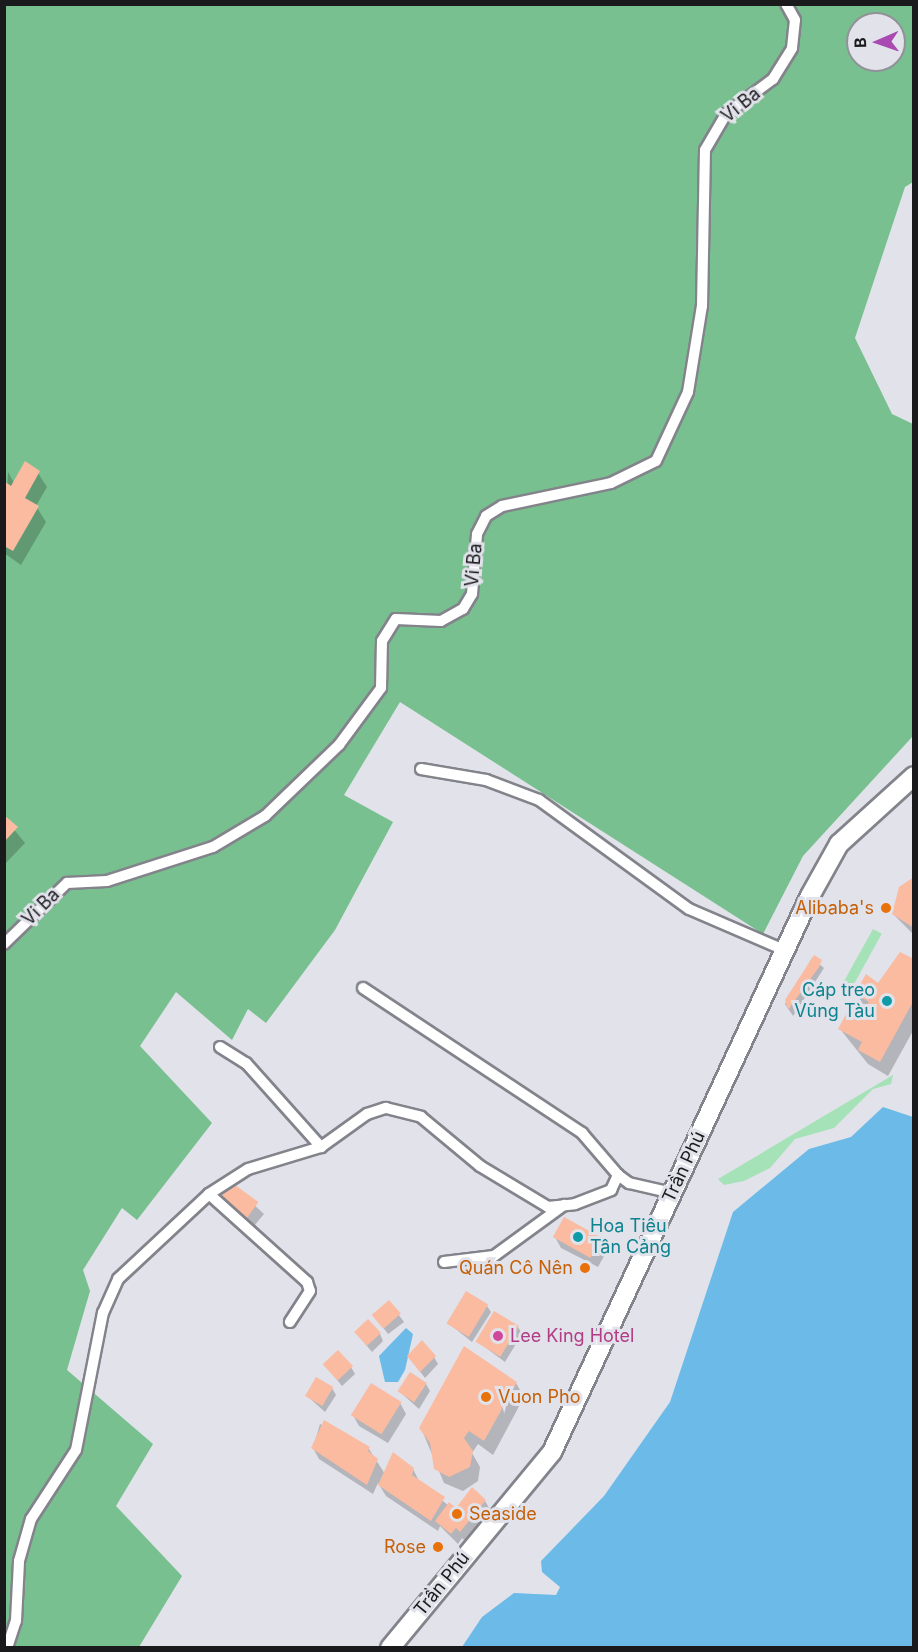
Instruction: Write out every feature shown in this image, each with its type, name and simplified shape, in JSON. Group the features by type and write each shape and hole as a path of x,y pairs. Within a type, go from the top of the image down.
{"main road":[{"name":"Trần Phú","path":"390,1647 542,1469 784,950 839,844 914,776"}],"street":[{"name":"Vi Ba","path":"4,944 67,883 106,881 213,847 266,816 339,745 381,688 382,641 396,619 441,621 463,609 472,594 477,534 486,516 502,506 611,483 656,461 688,392 702,306 705,150 726,114 773,79 792,48 795,20 786,4"},
{"path":"421,769 486,780 540,800 689,909 784,950"},
{"path":"363,988 582,1133 618,1175 629,1183 672,1193"},
{"path":"220,1047 246,1064 321,1147"},
{"path":"7,1647 16,1621 19,1561 31,1518 76,1450 103,1313 118,1279 209,1194 248,1169 321,1147 368,1114 386,1108 408,1112 454,1139 509,1186 548,1207 564,1205 611,1190 618,1175"},
{"path":"209,1194 307,1282 310,1291 290,1322"},
{"path":"444,1262 494,1256 564,1205"}],"green space":[{"path":"5,5 913,5 913,182 905,187 855,338 892,414 913,424 913,736 803,856 763,934 400,702 344,795 393,822 335,930 266,1023 248,1009 232,1040 176,992 140,1046 212,1123 137,1220 122,1208 83,1270 90,1291 67,1370 153,1444 116,1506 182,1576 139,1647 5,1648"},
{"path":"873,929 882,934 850,991 841,986"},
{"path":"893,1075 891,1084 873,1089 834,1128 795,1139 770,1168 744,1181 724,1185 718,1179"}],"water":[{"path":"883,1107 913,1117 913,1647 462,1647 482,1617 514,1593 556,1595 560,1587 542,1572 541,1561 604,1496 670,1402 733,1212 809,1149 851,1137"},
{"path":"406,1328 413,1334 405,1370 398,1382 385,1382 379,1356"}],"building":[{"path":"25,461 40,471 25,498 39,506 13,551 4,546 4,481 11,486"},
{"path":"4,815 18,827 4,842"},
{"path":"914,877 914,928 892,914 899,887"},
{"path":"900,952 914,959 914,1000 880,1062 858,1050 862,1042 838,1029 851,1005 862,1012 869,1002 855,993 866,974 878,983"},
{"path":"814,955 822,960 819,967 788,1010 785,1000"},
{"path":"231,1182 259,1202 244,1222 216,1202"},
{"name":"Hoa Tiêu Tân Cảng","path":"564,1217 602,1238 590,1258 553,1237"},
{"path":"466,1291 488,1304 469,1337 446,1324"},
{"path":"389,1300 401,1314 383,1329 372,1315"},
{"path":"494,1311 519,1326 500,1357 475,1342"},
{"path":"368,1319 381,1333 367,1346 354,1332"},
{"path":"422,1340 436,1356 420,1372 407,1356"},
{"path":"464,1346 517,1382 484,1441 469,1431 464,1438 473,1451 470,1467 449,1477 434,1469 430,1443 419,1428"},
{"path":"338,1350 353,1366 338,1380 323,1364"},
{"path":"410,1372 427,1383 414,1402 397,1391"},
{"path":"316,1377 333,1387 322,1406 305,1396"},
{"path":"371,1383 402,1402 381,1434 351,1415"},
{"path":"324,1420 370,1447 368,1451 378,1459 367,1485 311,1448"},
{"path":"393,1452 414,1468 412,1475 445,1497 431,1521 378,1485"},
{"name":"Seaside","path":"472,1487 486,1500 460,1532 456,1528 451,1534 435,1521 449,1502 456,1508"}],"place":[{"name":"Alibaba's","path":"886,908"},
{"name":"Cáp treo Vũng Tàu","path":"887,1001"},
{"name":"Hoa Tiêu Tân Cảng","path":"578,1237"},
{"name":"Quán Cô Nên","path":"585,1268"},
{"name":"Lee King Hotel","path":"498,1336"},
{"name":"Vuon Pho","path":"486,1397"},
{"name":"Seaside","path":"457,1514"},
{"name":"Rose","path":"438,1547"}]}
